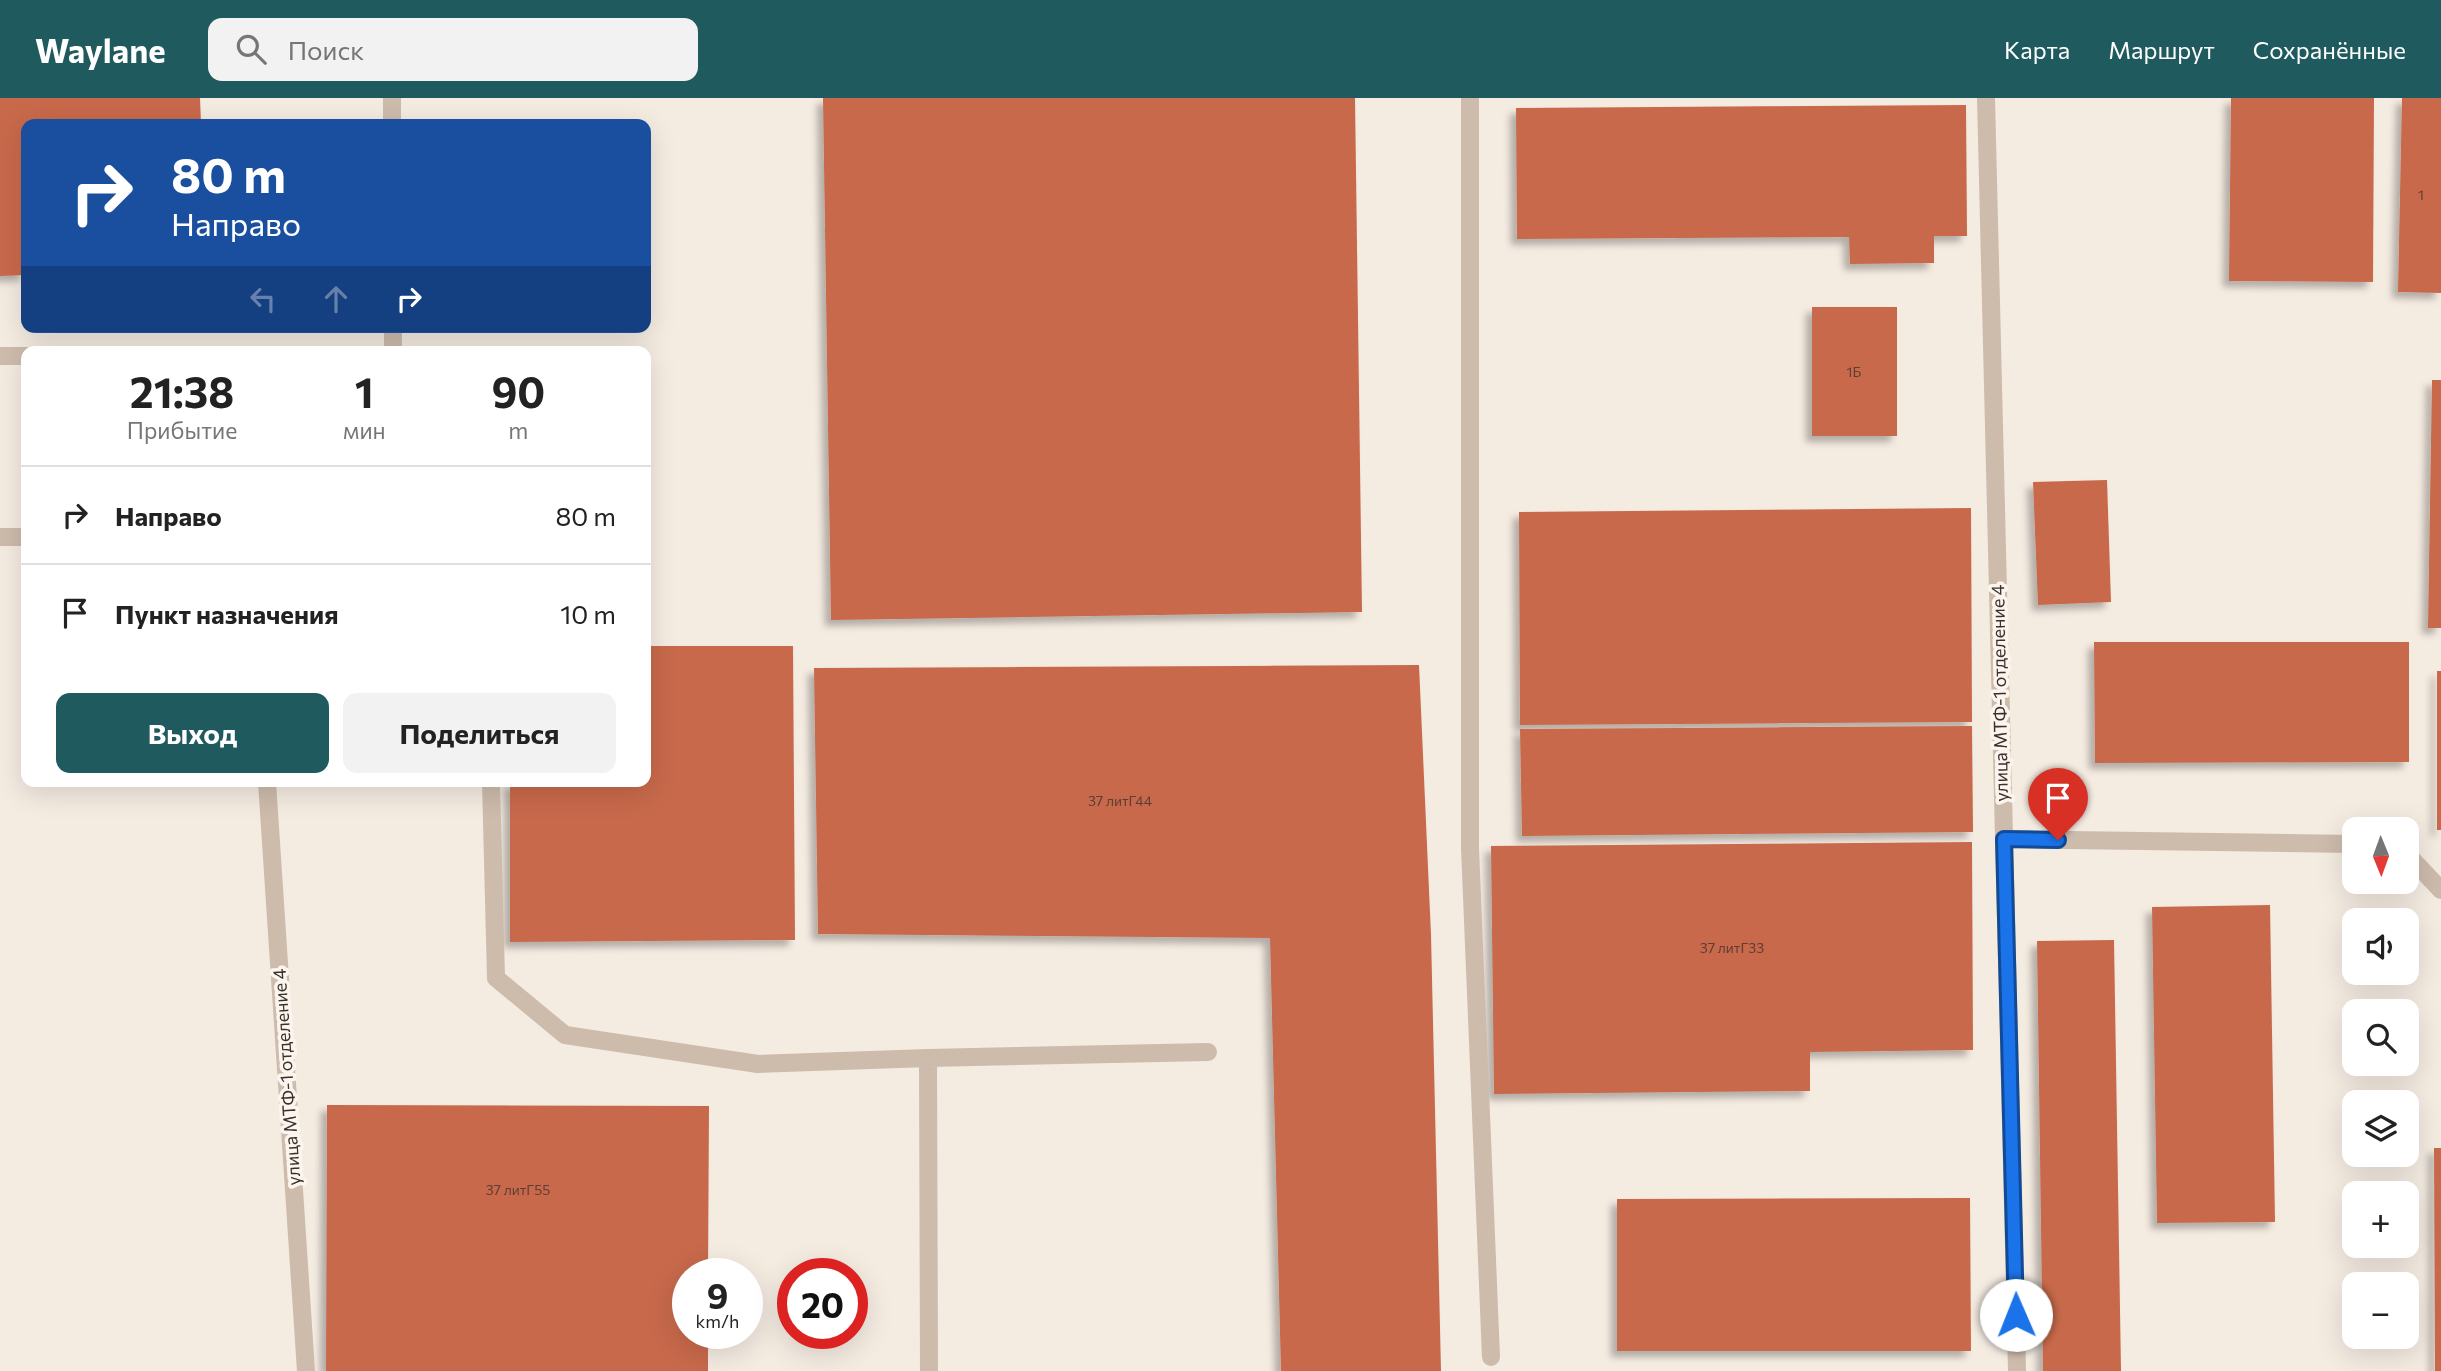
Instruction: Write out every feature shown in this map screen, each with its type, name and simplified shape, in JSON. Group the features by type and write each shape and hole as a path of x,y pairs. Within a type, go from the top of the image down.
{"street":[{"path":"392,98 392,119"},
{"path":"1470,98 1470,848 1491,1357"},
{"name":"улица МТФ-1 отделение 4","path":"1986,98 2017,1371"},
{"path":"0,356 21,356"},
{"path":"0,537 21,537"},
{"name":"улица МТФ-1 отделение 4","path":"267,787 306,1371"},
{"path":"491,787 496,978 565,1035 758,1064 1208,1052"},
{"path":"2004,839 2342,844"},
{"path":"2419,867 2441,890"},
{"path":"928,1058 929,1371"}],"building":[{"path":"0,98 200,98 201,119 21,119 21,275 0,276"},
{"path":"823,98 1355,98 1362,612 831,620"},
{"path":"2231,98 2374,98 2373,282 2229,281"},
{"path":"2402,98 2441,98 2441,293 2398,292"},
{"path":"1966,105 1967,236 1934,236 1934,263 1850,264 1849,237 1517,239 1516,108"},
{"path":"1812,307 1897,307 1897,436 1812,436"},
{"path":"2432,380 2441,380 2441,628 2428,628"},
{"path":"2107,480 2111,602 2038,605 2033,482"},
{"path":"1971,508 1972,722 1520,725 1519,512"},
{"path":"2094,642 2409,642 2409,762 2095,763"},
{"path":"651,646 793,646 795,940 510,942 510,787 651,787"},
{"path":"1419,665 1431,935 1441,1371 1281,1371 1270,938 818,934 814,668"},
{"path":"2437,671 2441,671 2441,830 2437,830"},
{"path":"1972,726 1973,832 1522,836 1520,729"},
{"path":"1972,842 1973,1050 1810,1052 1810,1091 1494,1094 1491,846"},
{"path":"2270,905 2275,1222 2157,1223 2152,907"},
{"path":"2114,940 2121,1371 2043,1371 2037,941"},
{"path":"327,1105 709,1106 708,1258 672,1258 672,1349 708,1349 708,1371 326,1371"},
{"path":"2434,1148 2441,1148 2441,1371 2435,1371"},
{"path":"1970,1198 1971,1351 1617,1351 1617,1199"}],"route":[{"path":"2016,1315 2004,839 2058,840"}]}
